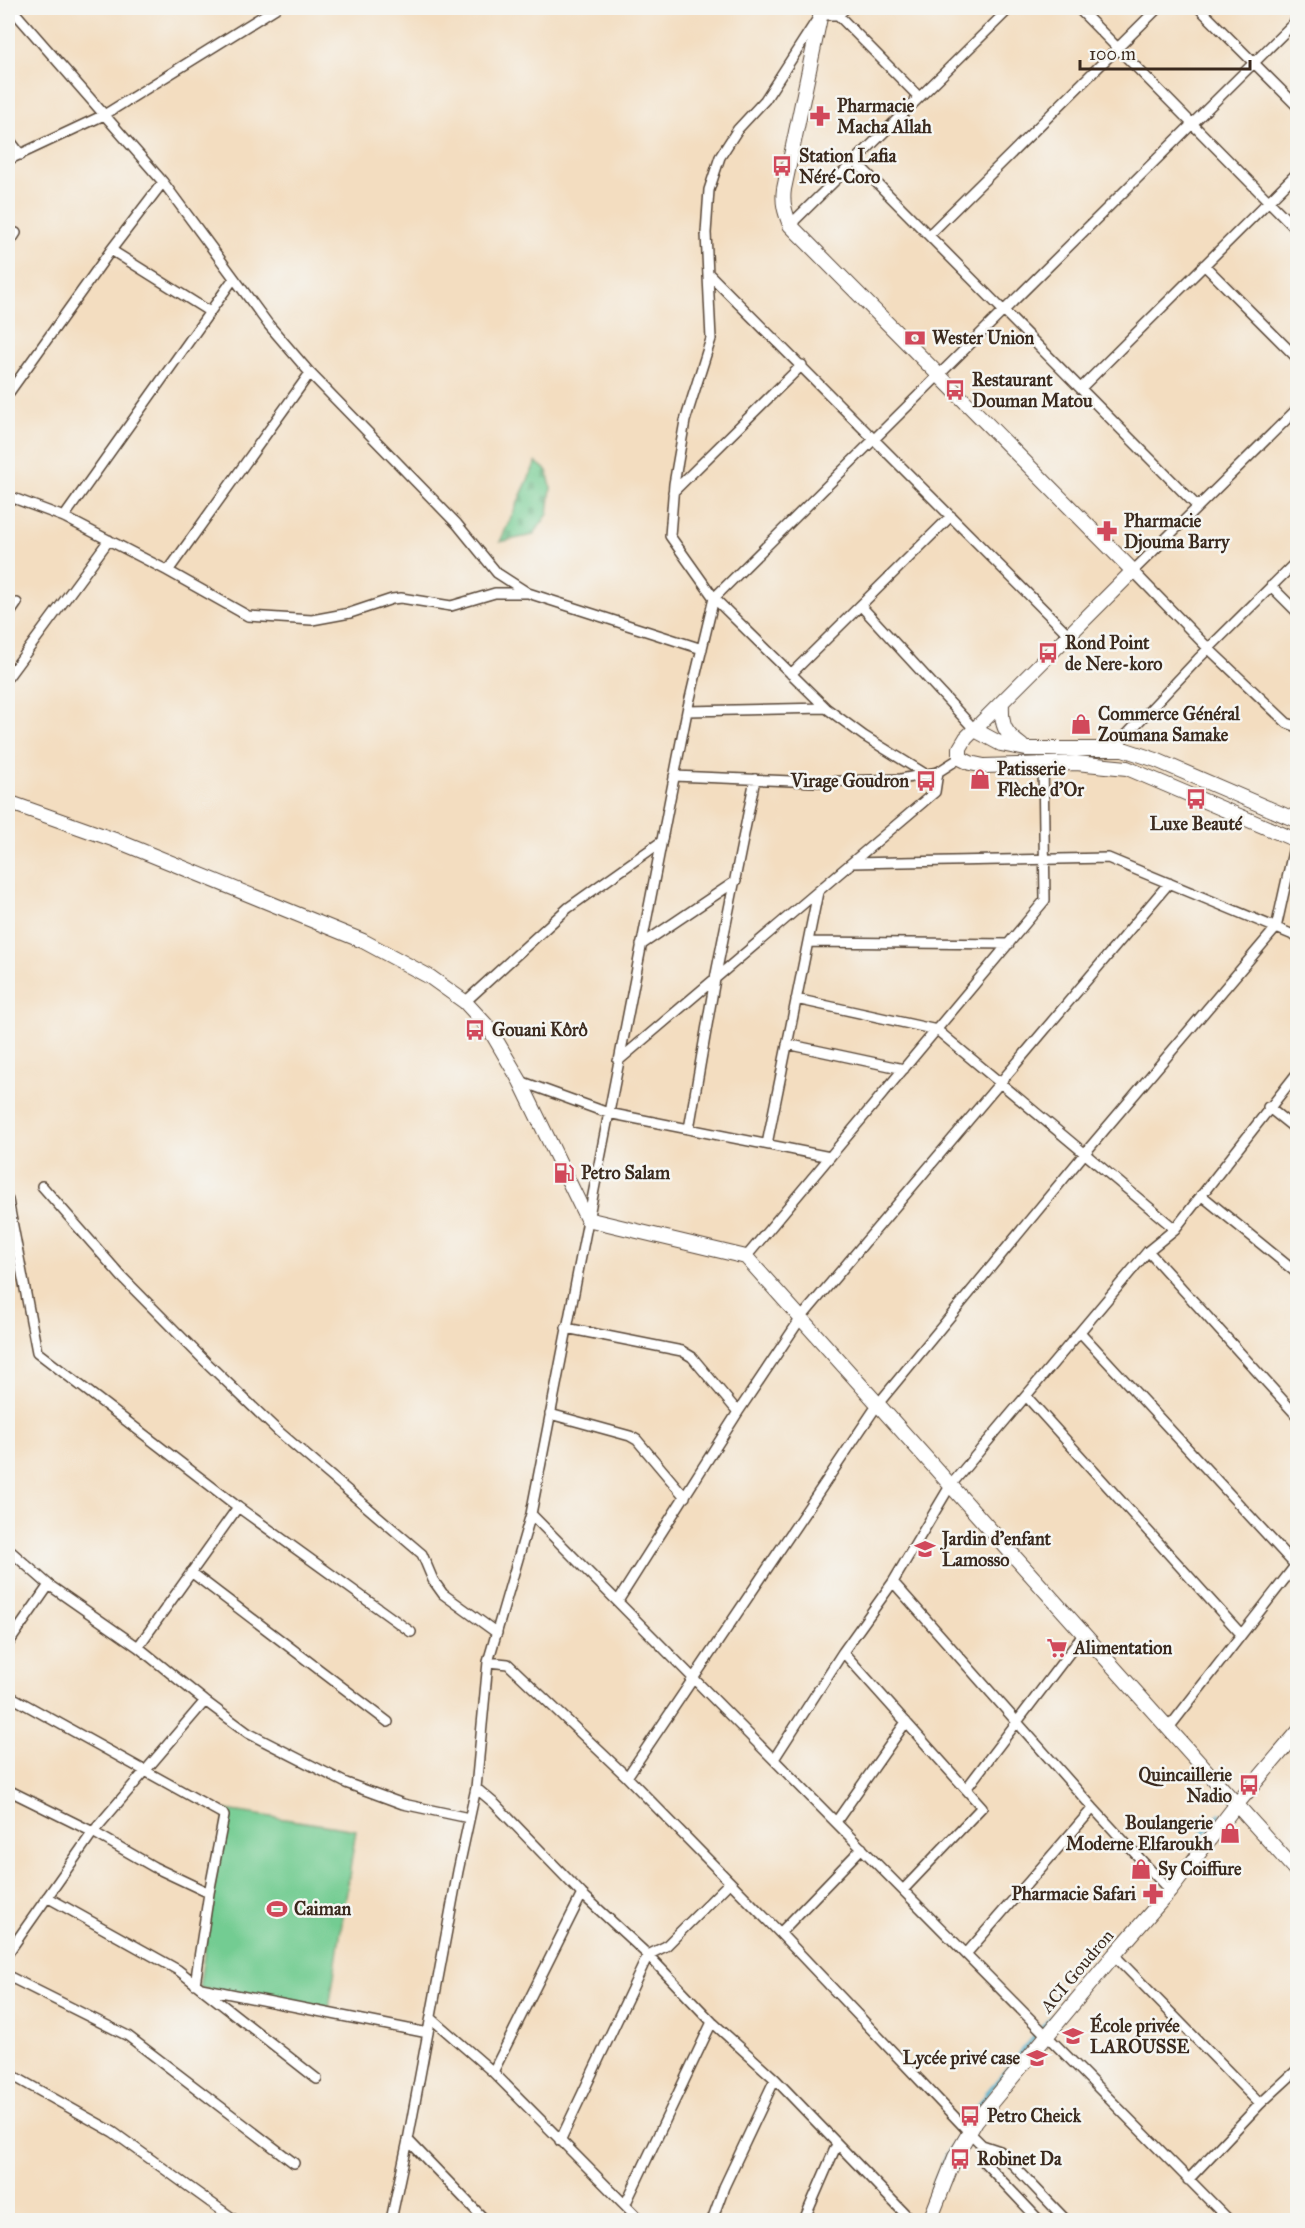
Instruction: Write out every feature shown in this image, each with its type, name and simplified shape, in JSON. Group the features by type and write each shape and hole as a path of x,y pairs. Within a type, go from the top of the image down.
{"street":[{"path":"8,160 104,115 276,8"},
{"path":"838,15 846,8"},
{"path":"790,225 1010,8"},
{"path":"1078,8 1298,231"},
{"path":"929,235 1158,8"},
{"path":"1199,8 1298,107"},
{"path":"821,11 838,15 919,97"},
{"path":"821,11 782,200 790,225 1208,648 1287,723 1298,727"},
{"path":"821,11 765,100 738,129 720,157 709,190 706,233 711,339 685,421 673,492 670,536 714,598 826,708 864,736 927,775"},
{"path":"11,13 163,182 268,324 310,373 442,508 497,573 528,593 702,649"},
{"path":"391,2220 476,1788 488,1662 531,1514 674,776 714,598 1298,19"},
{"path":"8,138 21,155"},
{"path":"855,161 1198,507"},
{"path":"1081,388 1298,172"},
{"path":"8,394 111,249 163,182"},
{"path":"8,245 16,233"},
{"path":"111,249 210,312"},
{"path":"1204,265 1298,359"},
{"path":"708,273 1070,636"},
{"path":"64,518 234,278"},
{"path":"673,492 802,365"},
{"path":"168,571 310,373"},
{"path":"960,758 960,748 975,730 1298,408"},
{"path":"8,496 64,518 109,540 248,616 312,620 350,613 392,599 401,598 451,606 495,593 528,593"},
{"path":"791,674 951,516"},
{"path":"8,676 109,540"},
{"path":"1113,749 1208,648 1298,560"},
{"path":"1271,586 1298,613"},
{"path":"8,616 17,603"},
{"path":"861,606 975,730 1001,744 1026,749 1123,749 1156,760 1298,821"},
{"path":"1002,703 1004,728 1009,737 1026,749"},
{"path":"687,711 826,708"},
{"path":"627,1777 878,1404 1085,1153 1276,928 1297,837 1127,768 1099,764 1043,763 984,766 969,763 960,758"},
{"path":"674,776 816,782 901,779 938,772 960,758"},
{"path":"746,1257 1045,900 1043,763"},
{"path":"618,1061 935,792 938,772"},
{"path":"689,1129 715,979 755,779"},
{"path":"8,802 115,840 363,941 430,977 465,1002 489,1028 520,1082 587,1219"},
{"path":"465,1002 568,908 661,842"},
{"path":"852,863 1107,858 1298,937"},
{"path":"641,945 736,881"},
{"path":"618,1601 738,1412 801,1318 1169,884"},
{"path":"767,1144 818,892"},
{"path":"808,942 1008,944"},
{"path":"796,999 937,1030 1174,1229"},
{"path":"787,1044 904,1069"},
{"path":"774,1759 843,1652 893,1582 950,1486 1148,1251 1174,1229 1298,1071"},
{"path":"520,1082 608,1113 830,1157"},
{"path":"1268,1107 1298,1131"},
{"path":"42,1186 122,1277 206,1362 278,1431 422,1554 433,1580 443,1594 497,1633"},
{"path":"1201,1195 1298,1274"},
{"path":"8,1200 37,1352 238,1507 411,1632"},
{"path":"587,1219 746,1257 1298,1873"},
{"path":"1148,1251 1297,1414"},
{"path":"566,1328 682,1351 692,1357 738,1412"},
{"path":"1080,1332 1296,1564 1168,1729"},
{"path":"1026,1396 1241,1634"},
{"path":"550,1414 630,1436 637,1440 685,1497"},
{"path":"138,1647 238,1507"},
{"path":"531,1514 1229,2220"},
{"path":"8,1549 48,1585 138,1647 248,1733 346,1783 403,1803 470,1818"},
{"path":"191,1572 388,1722"},
{"path":"893,1582 1093,1808 1170,1891"},
{"path":"8,1644 48,1585"},
{"path":"966,1789 1083,1635"},
{"path":"843,1652 982,1807 903,1890"},
{"path":"488,1662 508,1664 627,1777 780,1933 968,2132 982,2145 1000,2151 1066,2220"},
{"path":"8,1695 223,1814 198,1986"},
{"path":"8,1953 93,1832 205,1701"},
{"path":"836,1822 906,1722"},
{"name":"ACI Goudron","path":"930,2220 955,2157 968,2132 1114,1955 1170,1891 1236,1804 1298,1732"},
{"path":"476,1788 495,1804 582,1894 648,1955 712,2022 775,2079 911,2220"},
{"path":"8,1790 93,1832 154,1867 210,1893"},
{"path":"966,1954 1093,1808"},
{"path":"780,1933 862,1848"},
{"path":"560,2141 648,1955 666,1946 729,1882"},
{"path":"493,2072 582,1894"},
{"path":"47,1897 178,1970 316,2079"},
{"path":"1114,1955 1260,2104"},
{"path":"8,1976 128,2036 294,2163"},
{"path":"198,1986 428,2033"},
{"path":"431,2018 493,2072 640,2220"},
{"path":"625,2205 712,2022"},
{"path":"1188,2180 1260,2104 1298,2069"},
{"path":"8,2073 113,2132 235,2220"},
{"path":"712,2220 724,2187 775,2079"},
{"path":"408,2140 485,2220"},
{"path":"804,2220 837,2144"},
{"path":"982,2145 985,2163 1039,2220"}],"green space":[{"path":"536,462 547,471 551,487 548,514 533,535 500,542"},
{"name":"Caiman","path":"226,1810 356,1830 329,2009 199,1988"}],"waterway":[{"path":"1198,1839 1220,1815"},
{"path":"973,2114 987,2093 1108,1950"},
{"path":"933,2187 945,2159 961,2133"}],"place":[{"name":"Pharmacie Macha Allah","path":"820,116"},
{"name":"Station Lafia Néré-Coro","path":"782,166"},
{"name":"Wester Union","path":"915,338"},
{"name":"Restaurant Douman Matou","path":"955,390"},
{"name":"Pharmacie Djouma Barry","path":"1107,531"},
{"name":"Rond Point de Nere-koro","path":"1048,653"},
{"name":"Commerce Général Zoumana Samake","path":"1081,724"},
{"name":"Patisserie Flèche d'Or","path":"980,779"},
{"name":"Virage Goudron","path":"926,781"},
{"name":"Luxe Beauté","path":"1196,799"},
{"name":"Gouani Kôrô","path":"475,1030"},
{"name":"Petro Salam","path":"564,1173"},
{"name":"Jardin d'enfant Lamosso","path":"925,1549"},
{"name":"Alimentation","path":"1057,1648"},
{"name":"Quincaillerie Nadio","path":"1249,1785"},
{"name":"Boulangerie Moderne Elfaroukh","path":"1230,1833"},
{"name":"Sy Coiffure","path":"1141,1869"},
{"name":"Pharmacie Safari","path":"1153,1894"},
{"name":"Caiman","path":"277,1909"},
{"name":"École privée LAROUSSE","path":"1073,2036"},
{"name":"Lycée privé case","path":"1037,2058"},
{"name":"Petro Cheick","path":"970,2116"},
{"name":"Robinet Da","path":"960,2159"}]}
